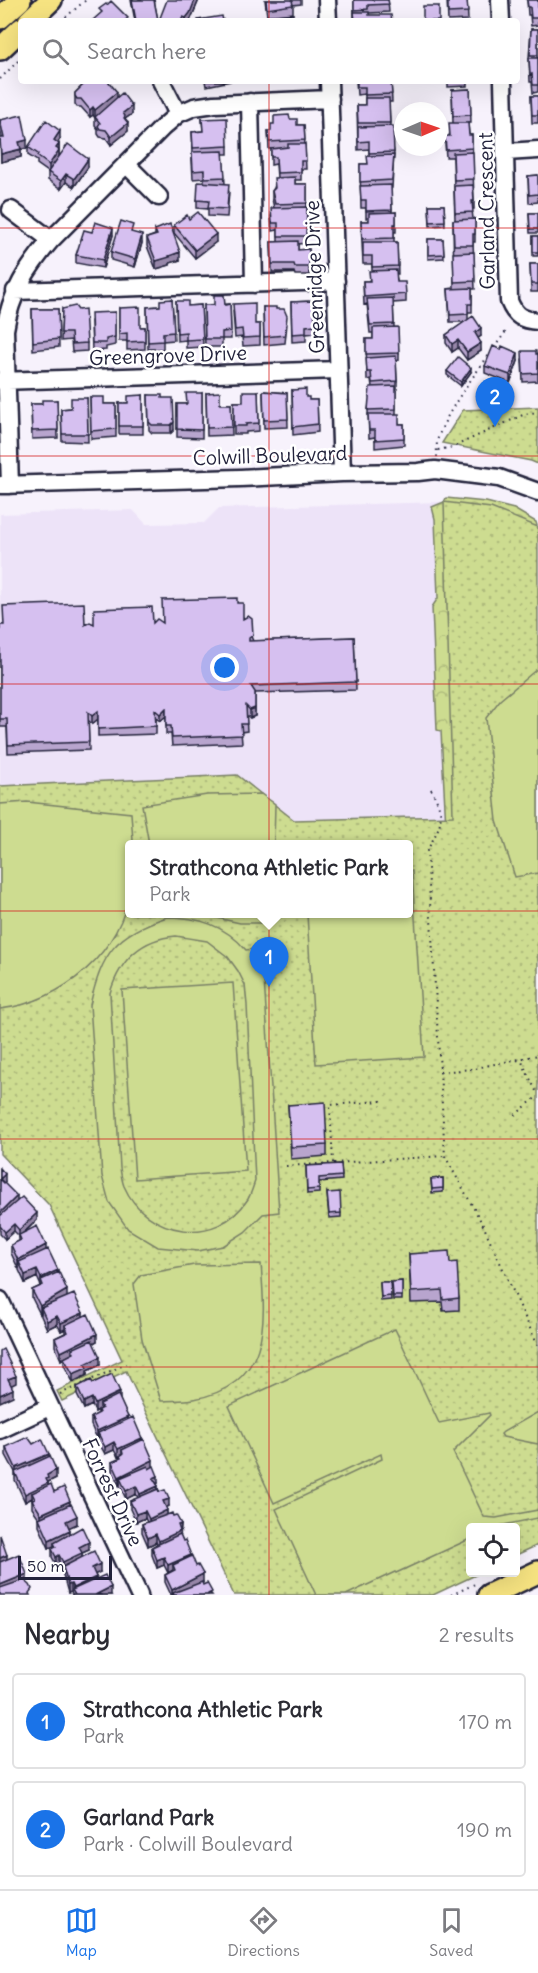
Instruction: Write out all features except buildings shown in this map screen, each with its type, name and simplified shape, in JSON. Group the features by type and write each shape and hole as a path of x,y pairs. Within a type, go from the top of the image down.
{"main road":[{"path":"0,18 20,0"},
{"path":"32,18 51,0"},
{"path":"0,49 18,31"},
{"path":"484,1588 538,1572"}],"street":[{"path":"327,0 328,18"},
{"path":"500,0 501,18"},
{"path":"163,84 178,114"},
{"name":"Greenridge Drive","path":"329,84 342,472"},
{"name":"Garland Crescent","path":"503,84 509,301 514,313 520,317 538,321"},
{"path":"5,485 5,330 15,291 34,260 51,240 178,114 214,104 330,99"},
{"path":"250,102 254,284"},
{"path":"506,152 538,150"},
{"path":"126,165 159,197"},
{"path":"11,210 51,240"},
{"path":"15,291 336,281"},
{"name":"Greengrove Drive","path":"4,381 338,370"},
{"name":"Colwill Boulevard","path":"5,485 435,470 499,478 538,492"},
{"name":"Forrest Drive","path":"0,1300 53,1401 139,1595"},
{"path":"0,1430 53,1401"}],"path":[{"path":"65,18 86,0"},
{"path":"0,79 18,61"},
{"path":"507,330 474,375 455,406 437,440 438,450 453,447 525,414 538,412"},
{"path":"431,789 441,806 440,827 427,852 445,1156 484,1227 538,1346"},
{"path":"440,1072 471,1069 538,1055"},
{"path":"514,1060 522,1062 538,1096 515,1115"},
{"path":"333,1163 330,1105 381,1101 381,1106"},
{"path":"286,1166 445,1156"},
{"path":"53,1401 126,1364"},
{"path":"451,1595 484,1588"}],"shaded area":[{"path":"444,502 453,816 294,820 237,775 0,786 0,514 133,510 146,524 204,523 219,508"}],"green space":[{"path":"538,407 538,464 442,443 463,410"},
{"path":"446,498 486,502 514,509 536,522 538,529 497,821 446,827 441,731 437,730 432,607 438,598 435,519 432,507 444,502"},
{"path":"444,502 491,508 538,527 538,1545 520,1553 520,1523 466,1523 466,1577 471,1577 433,1595 234,1595 126,1371 62,1401 57,1391 122,1360 49,1205 0,1154 0,786 237,775 294,820 453,816"},
{"path":"538,668 538,873 515,877 497,821 486,718 500,700"},
{"path":"261,794 275,804 274,840 148,840 142,805 207,795"},
{"path":"27,802 131,813 133,840 125,840 125,910 116,932 102,952 67,984 46,996 0,1009 0,804"},
{"path":"413,886 424,1057 316,1064 307,918 413,918"},
{"path":"164,918 189,919 220,929 238,941 246,950 262,948 279,1212 263,1214 245,1232 223,1246 198,1251 158,1247 128,1229 109,1202 102,1176 90,1005 106,959 123,939","holes":["176,936 207,941 228,957 245,985 255,1181 248,1199 235,1215 219,1225 201,1230 183,1230 165,1225 148,1216 134,1203 123,1184 120,1168 110,993 119,971 133,953 163,938"]},
{"path":"217,918 268,918 267,923 240,923"},
{"path":"233,983 246,1171 135,1179 122,990"},
{"path":"261,1264 262,1330 258,1349 250,1366 237,1381 219,1392 194,1399 161,1401 142,1339 134,1284 141,1275 194,1265"},
{"path":"395,1329 439,1423 489,1413 490,1415 453,1452 484,1517 496,1518 538,1510 538,1518 514,1523 466,1523 466,1541 346,1595 316,1595 276,1509 382,1459 381,1454 274,1503 229,1406"},
{"path":"538,1412 538,1444 503,1437 501,1434 503,1432"}],"place":[{"name":"Garland Park","path":"495,427"},
{"name":"Strathcona Athletic Park","path":"269,987"}]}
